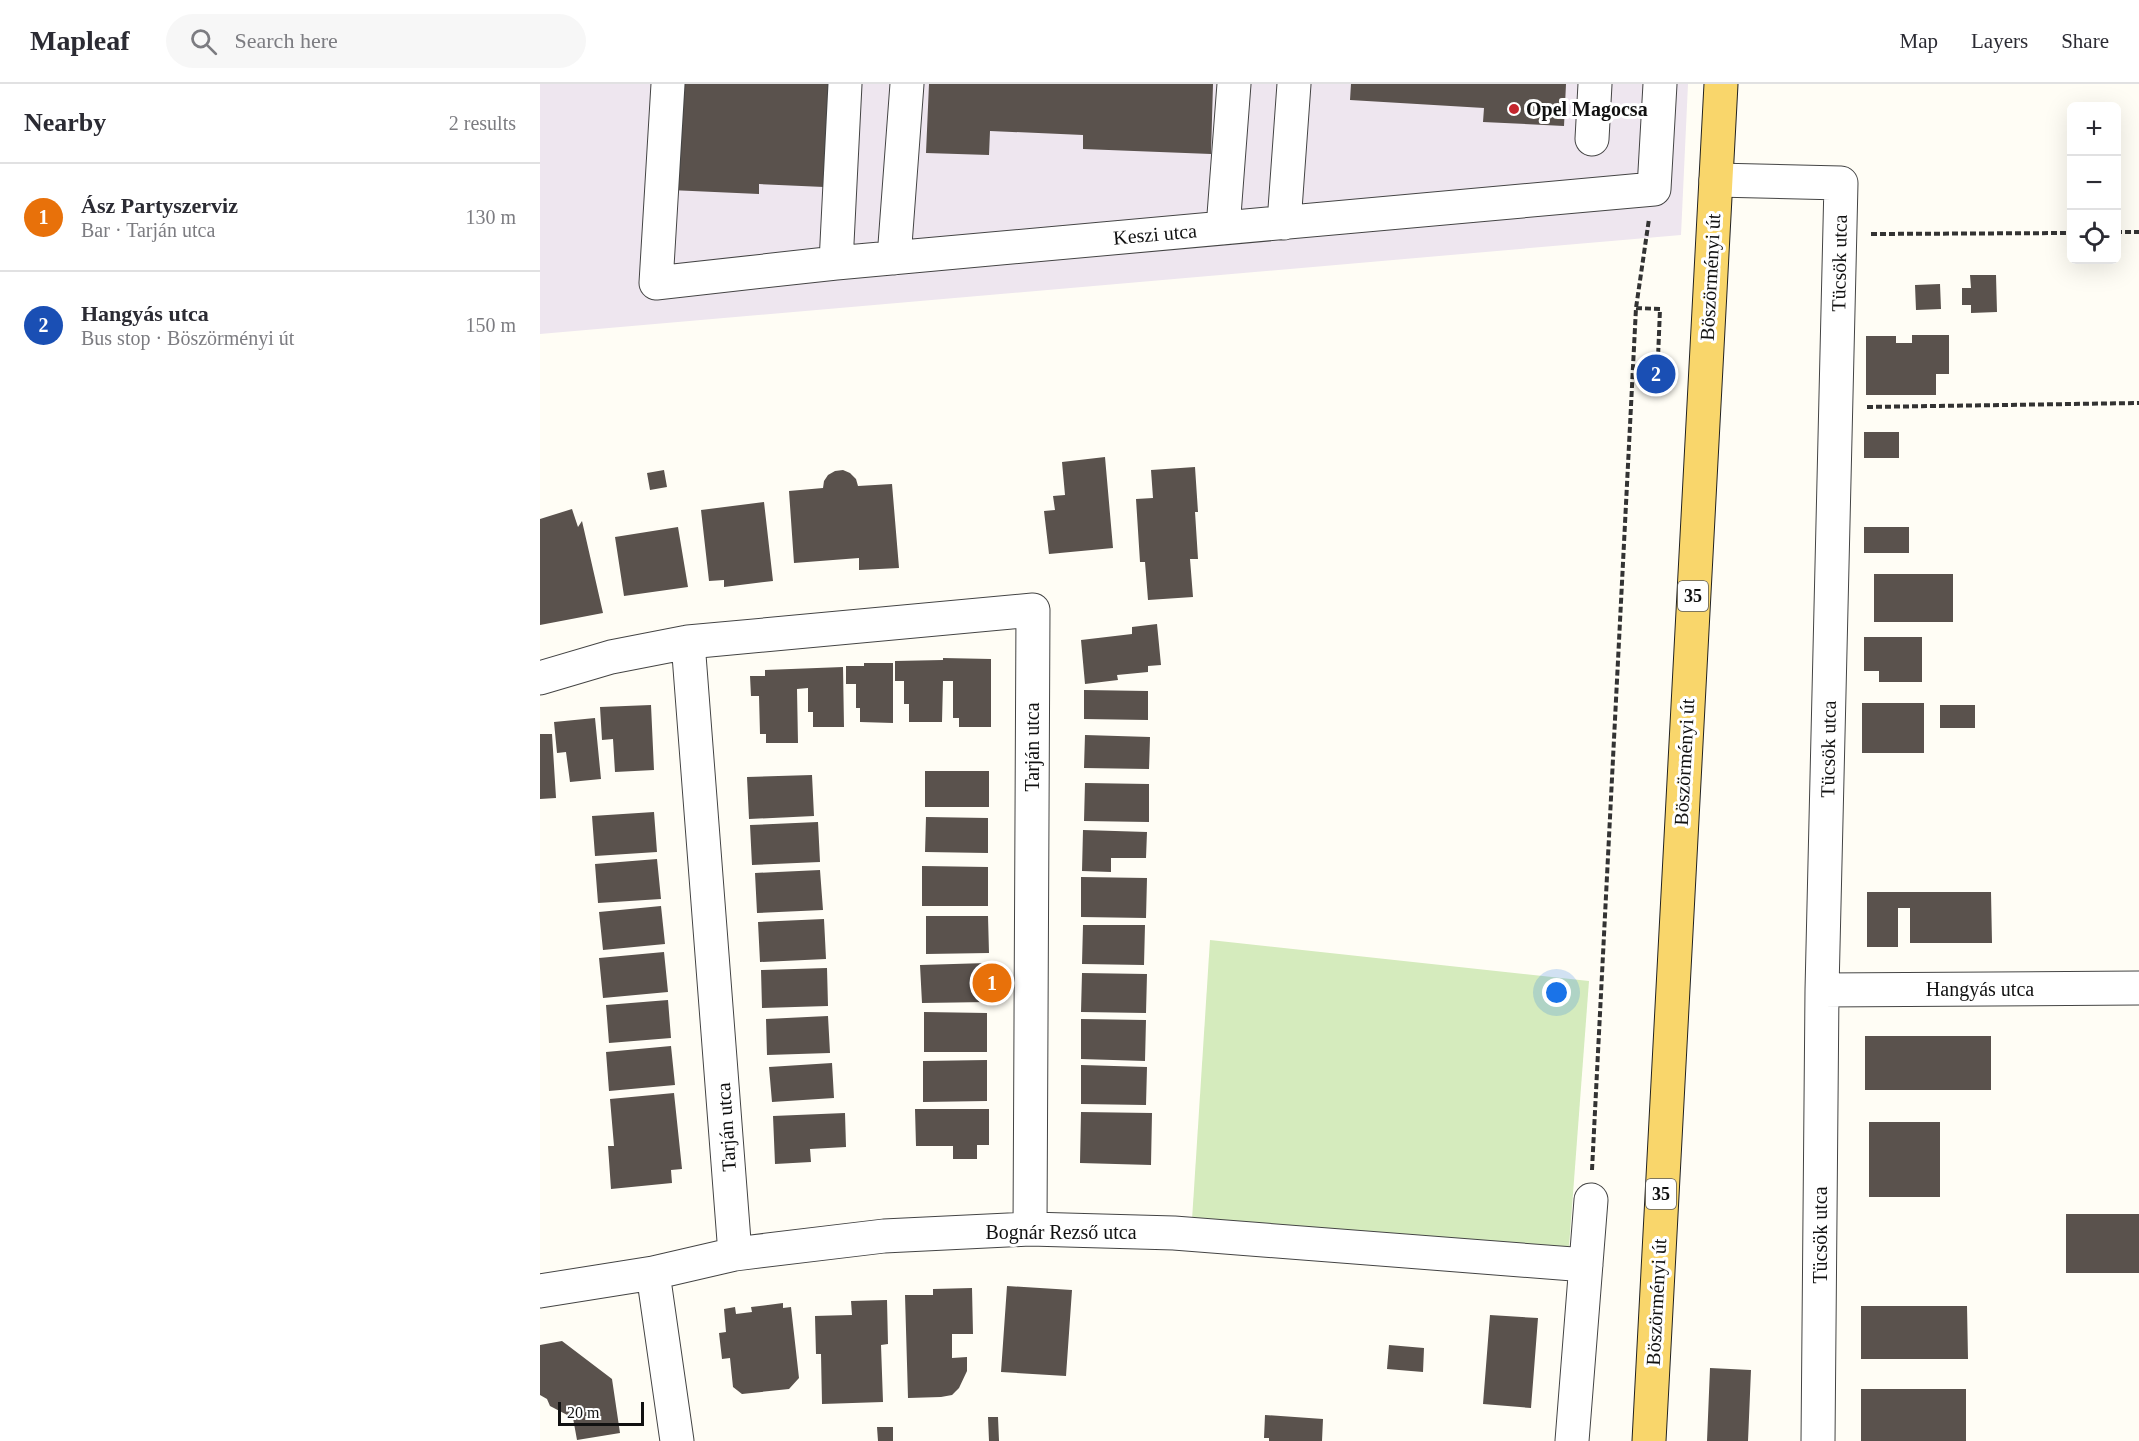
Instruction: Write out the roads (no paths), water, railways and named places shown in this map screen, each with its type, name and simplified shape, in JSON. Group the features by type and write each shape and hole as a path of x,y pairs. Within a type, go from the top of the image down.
{"main road":[{"name":"Böszörményi út","path":"1648,1441 1720,84"}],"street":[{"name":"Keszi utca","path":"668,84 656,282 836,263 1654,189 1660,84"},
{"path":"836,263 845,84"},
{"path":"894,258 907,84"},
{"path":"1223,228 1234,84"},
{"path":"1284,223 1294,84"},
{"path":"1592,139 1595,84"},
{"name":"Tücsök utca","path":"1716,180 1841,183 1822,990 1818,1441"},
{"name":"Tarján utca","path":"540,678 611,657 688,642 1033,610 1030,1229"},
{"name":"Tarján utca","path":"688,642 735,1254"},
{"name":"Hangyás utca","path":"1822,990 2139,988"},
{"path":"1572,1441 1591,1200"},
{"name":"Bognár Rezső utca","path":"540,1291 653,1273 735,1254 884,1236 1030,1229 1174,1233 1586,1265"},
{"path":"653,1273 677,1441"}],"place":[{"name":"Opel Magocsa","path":"1514,109"},
{"name":"Hangyás utca","path":"1656,374"},
{"name":"Ász Partyszerviz","path":"992,983"}]}
